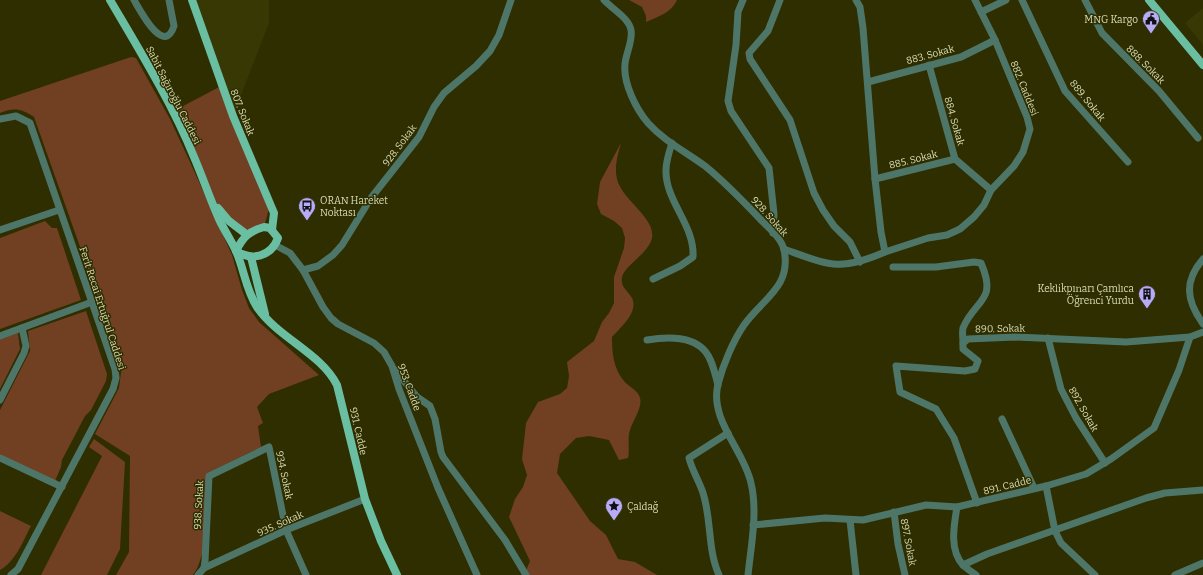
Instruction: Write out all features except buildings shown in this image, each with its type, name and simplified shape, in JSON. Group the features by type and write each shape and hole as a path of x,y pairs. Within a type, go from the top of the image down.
{"main road":[{"name":"Sabit Sağıroğlu Caddesi","path":"110,0 148,65 180,126 213,203 236,251"},
{"name":"807. Sokak","path":"192,0 233,116 274,213 272,230"},
{"path":"1149,0 1203,65"},
{"name":"Sabit Sağıroğlu Caddesi","path":"213,203 229,221 246,234"},
{"path":"264,227 272,230 278,238 275,245 264,255 251,257 244,256 236,251 246,234 251,231 264,227"},
{"name":"931. Cadde","path":"236,251 246,284 257,307 275,328 332,376 343,405 365,499 381,541 397,575"},
{"name":"931. Cadde","path":"251,257 266,317"}],"street":[{"path":"134,0 155,33 162,36 170,34 174,26 169,0"},
{"name":"928. Sokak","path":"303,270 318,266 333,255 342,245 371,198 419,137 434,108 444,93 476,66 490,51 499,36 511,0"},
{"name":"928. Sokak","path":"604,0 628,22 631,30 625,64 625,76 637,107 647,122 658,134 705,166 729,187 773,233 784,249 785,270 780,283 774,293 744,325 735,342 718,384 717,394 719,414 728,433 740,452 752,483 753,525 748,575"},
{"path":"743,0 738,12 736,52 728,101 731,111 769,168 774,214 773,233"},
{"path":"749,53 768,31 780,0"},
{"path":"856,0 860,7 868,82 875,179 881,232 885,252"},
{"name":"882. Caddesi","path":"784,249 828,264 860,262 928,238 947,235 960,229 974,217 984,205 991,190 1014,166 1023,152 1030,129 1027,117 995,40 975,0"},
{"path":"981,12 1006,0"},
{"name":"889. Sokak","path":"1022,0 1065,91 1128,162"},
{"name":"888. Sokak","path":"1085,0 1102,34 1159,91 1198,138"},
{"name":"883. Sokak","path":"868,82 961,57 995,40"},
{"path":"736,52 749,53"},
{"path":"749,53 754,66 790,120 814,193 823,210 828,219 850,242 860,262"},
{"name":"884. Sokak","path":"929,65 955,159 991,190"},
{"name":"Ferit Recai Ertuğrul Caddesi","path":"0,120 16,116 30,123 115,369 116,378 113,389 62,487 18,569 11,575"},
{"path":"653,279 680,266 693,256 692,240 668,186 666,161 672,143"},
{"name":"885. Sokak","path":"875,179 955,159"},
{"path":"0,230 59,210"},
{"name":"953. Cadde","path":"275,245 290,253 303,270 323,307 331,318 338,324 374,343 384,352 392,366 399,389 438,488 477,575"},
{"path":"1203,259 1189,282 1193,307 1203,324"},
{"path":"893,267 936,267 974,262 981,263 988,289 979,306 963,329 963,343"},
{"path":"0,336 92,302"},
{"path":"0,400 24,353 26,346 22,328"},
{"name":"890. Sokak","path":"977,503 954,438 936,409 900,392 896,366 965,371 975,369 978,361 963,348 963,343 968,339 1015,336 1126,342 1190,337 1203,332"},
{"name":"891. Cadde","path":"753,525 825,518 863,520 926,505 956,507 1046,486 1086,474 1105,463 1154,428 1179,370 1190,337"},
{"path":"647,340 669,338 687,340 695,344 704,350 718,384"},
{"name":"892. Sokak","path":"1048,338 1061,389 1076,418 1105,463"},
{"path":"392,366 417,397 430,406 435,419 443,456 504,540 526,575"},
{"path":"1002,419 1034,488"},
{"path":"719,575 714,563 710,526 702,490 691,467 689,458 728,433"},
{"name":"934. Sokak","path":"269,447 286,530 306,575"},
{"name":"938. Sokak","path":"204,568 209,476 269,447"},
{"path":"0,458 62,487"},
{"path":"1046,486 1055,531 1061,543 1094,575"},
{"path":"963,565 987,554 1146,498 1165,493 1203,490"},
{"name":"935. Sokak","path":"204,568 286,530 365,499"},
{"path":"956,507 953,530 955,547 963,565 976,575"},
{"name":"897. Sokak","path":"894,512 898,544 906,575"},
{"path":"850,520 856,575"},
{"path":"1175,575 1203,563"},
{"path":"198,575 204,568"}],"shaded area":[{"path":"192,0 269,0 269,23 233,116"},
{"path":"629,0 677,0 668,12 646,22 646,16 642,7"},
{"path":"1203,8 1203,45 1185,23"},
{"path":"131,57 136,58 170,119 232,255 249,308 259,322 319,375 269,394 257,407 263,423 258,426 261,447 207,473 206,526 204,541 202,554 193,575 116,575 129,552 130,456 95,434 119,388 122,365 34,117 26,112 18,110 10,110 0,113 0,101"},
{"path":"221,86 269,209 264,227 246,234 213,203 172,112"},
{"path":"621,143 616,165 617,179 625,194 649,223 652,231 652,238 646,249 624,272 622,277 622,284 632,298 633,309 628,319 612,337 613,354 617,371 624,381 639,395 641,402 629,433 628,458 619,460 609,440 589,436 576,438 560,454 557,473 590,521 606,535 618,559 635,562 657,575 526,575 525,573 530,561 509,517 515,499 523,487 527,475 522,459 526,423 538,402 560,394 567,388 569,376 567,362 594,341 602,322 614,303 614,277 624,248 625,238 622,228 614,221 601,214 597,204 600,182"},
{"path":"45,221 52,228 57,228 81,300 0,329 0,238"},
{"path":"86,311 107,374 106,381 91,410 85,416 62,460 61,467 55,481 0,455 0,410 30,351 28,331"},
{"path":"18,333 20,349 0,389 0,339"},
{"path":"94,439 125,462 120,549 107,575 41,575 102,456 89,447"},
{"path":"0,511 31,526 15,556 0,570"}],"place":[{"name":"MNG Kargo","path":"1151,34"},
{"name":"ORAN Hareket Noktası","path":"307,221"},
{"name":"Keklikpınarı Çamlıca Öğrenci Yurdu","path":"1147,309"},
{"name":"Çaldağ","path":"614,521"}]}
